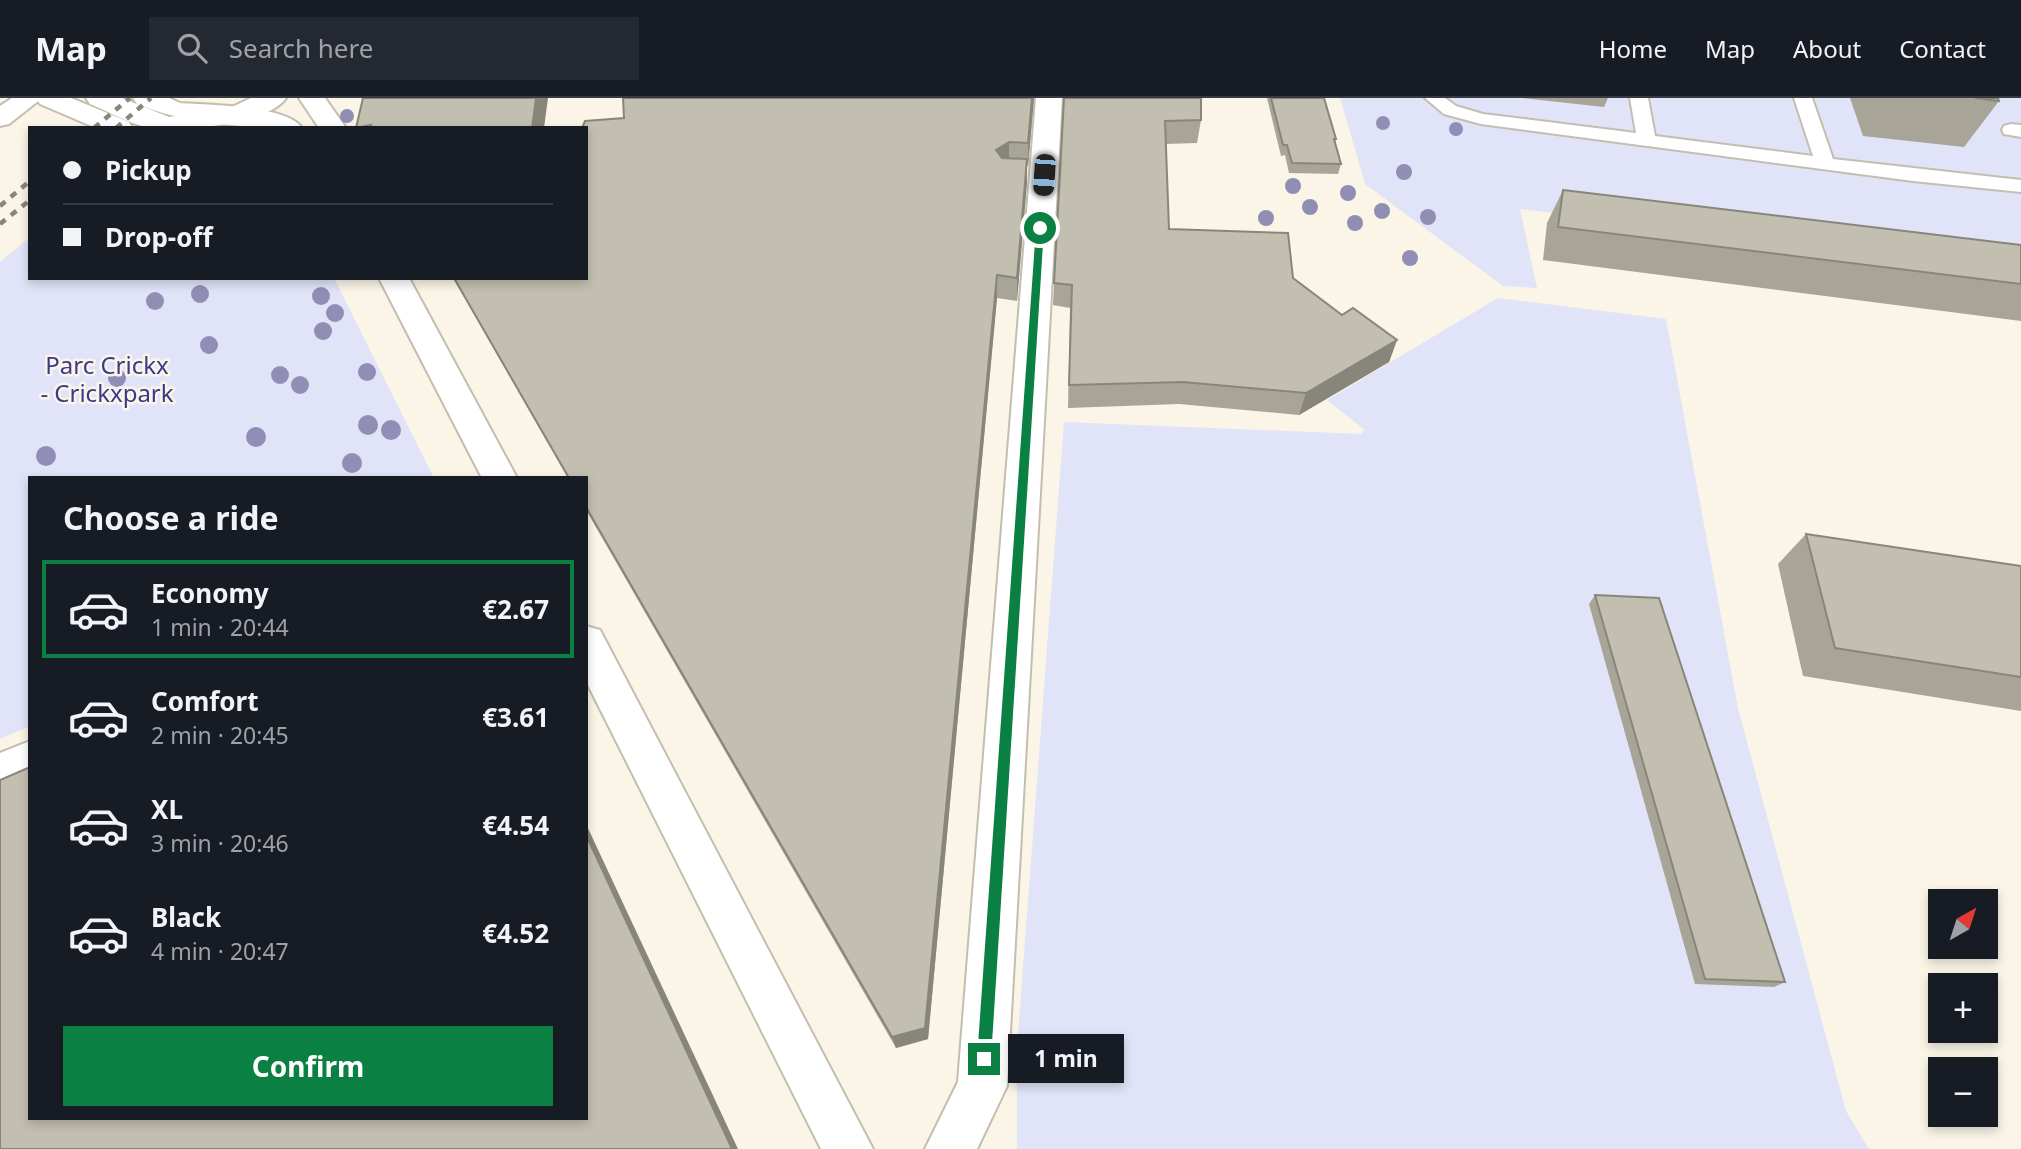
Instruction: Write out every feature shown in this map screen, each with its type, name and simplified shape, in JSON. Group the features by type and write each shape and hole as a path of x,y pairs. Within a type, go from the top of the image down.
{"street":[{"path":"0,118 29,98"},
{"path":"49,98 114,126"},
{"path":"99,98 166,125 236,115 274,98"},
{"path":"146,98 175,110 236,115 270,120 284,126"},
{"path":"312,98 332,126"},
{"path":"950,1149 982,1086 1032,175 1049,98"},
{"path":"395,280 499,476"},
{"path":"588,646 848,1149"},
{"path":"0,773 28,761"}],"lane":[{"path":"1434,98 1450,110 1481,118 2021,186"},
{"path":"1639,98 1646,139"},
{"path":"1803,98 1825,163"}],"green space":[{"path":"1340,98 2021,98 2021,270 1520,209 1537,288 1503,286 1365,184"},
{"name":"Parc Crickx - Crickxpark","path":"28,239 28,280 335,280 433,476 28,476 28,727 0,739 0,262"},
{"path":"1498,298 1666,319 1738,708 1846,1111 1869,1149 1017,1149 1017,1047 1064,422 1361,434 1365,430 1327,400"}],"building":[{"path":"363,98 536,98 532,126 356,126"},
{"path":"623,98 1032,98 1028,143 1009,142 996,150 1002,158 1027,159 1017,278 997,275 925,1028 892,1037 588,510 588,476 568,476 455,280 588,280 588,126 583,126 585,121 624,118"},
{"path":"1064,98 1201,98 1201,120 1165,121 1169,229 1288,233 1293,278 1342,315 1353,308 1397,340 1306,393 1183,382 1069,385 1072,285 1054,283"},
{"path":"1271,98 1324,98 1341,164 1292,163 1287,145 1283,145"},
{"path":"1975,98 1998,98 1999,101"},
{"path":"1563,190 2021,245 2021,284 1558,227"},
{"path":"1806,534 2021,566 2021,677 1835,648"},
{"path":"1595,595 1659,598 1785,982 1705,979"},
{"path":"28,768 28,1120 588,1120 588,839 732,1149 0,1149 0,780"}],"railway":[{"path":"96,126 130,98"},
{"path":"118,126 151,98"},
{"path":"0,206 28,183"},
{"path":"0,224 28,202"}],"route":[{"path":"984,1059 1040,228"}]}
